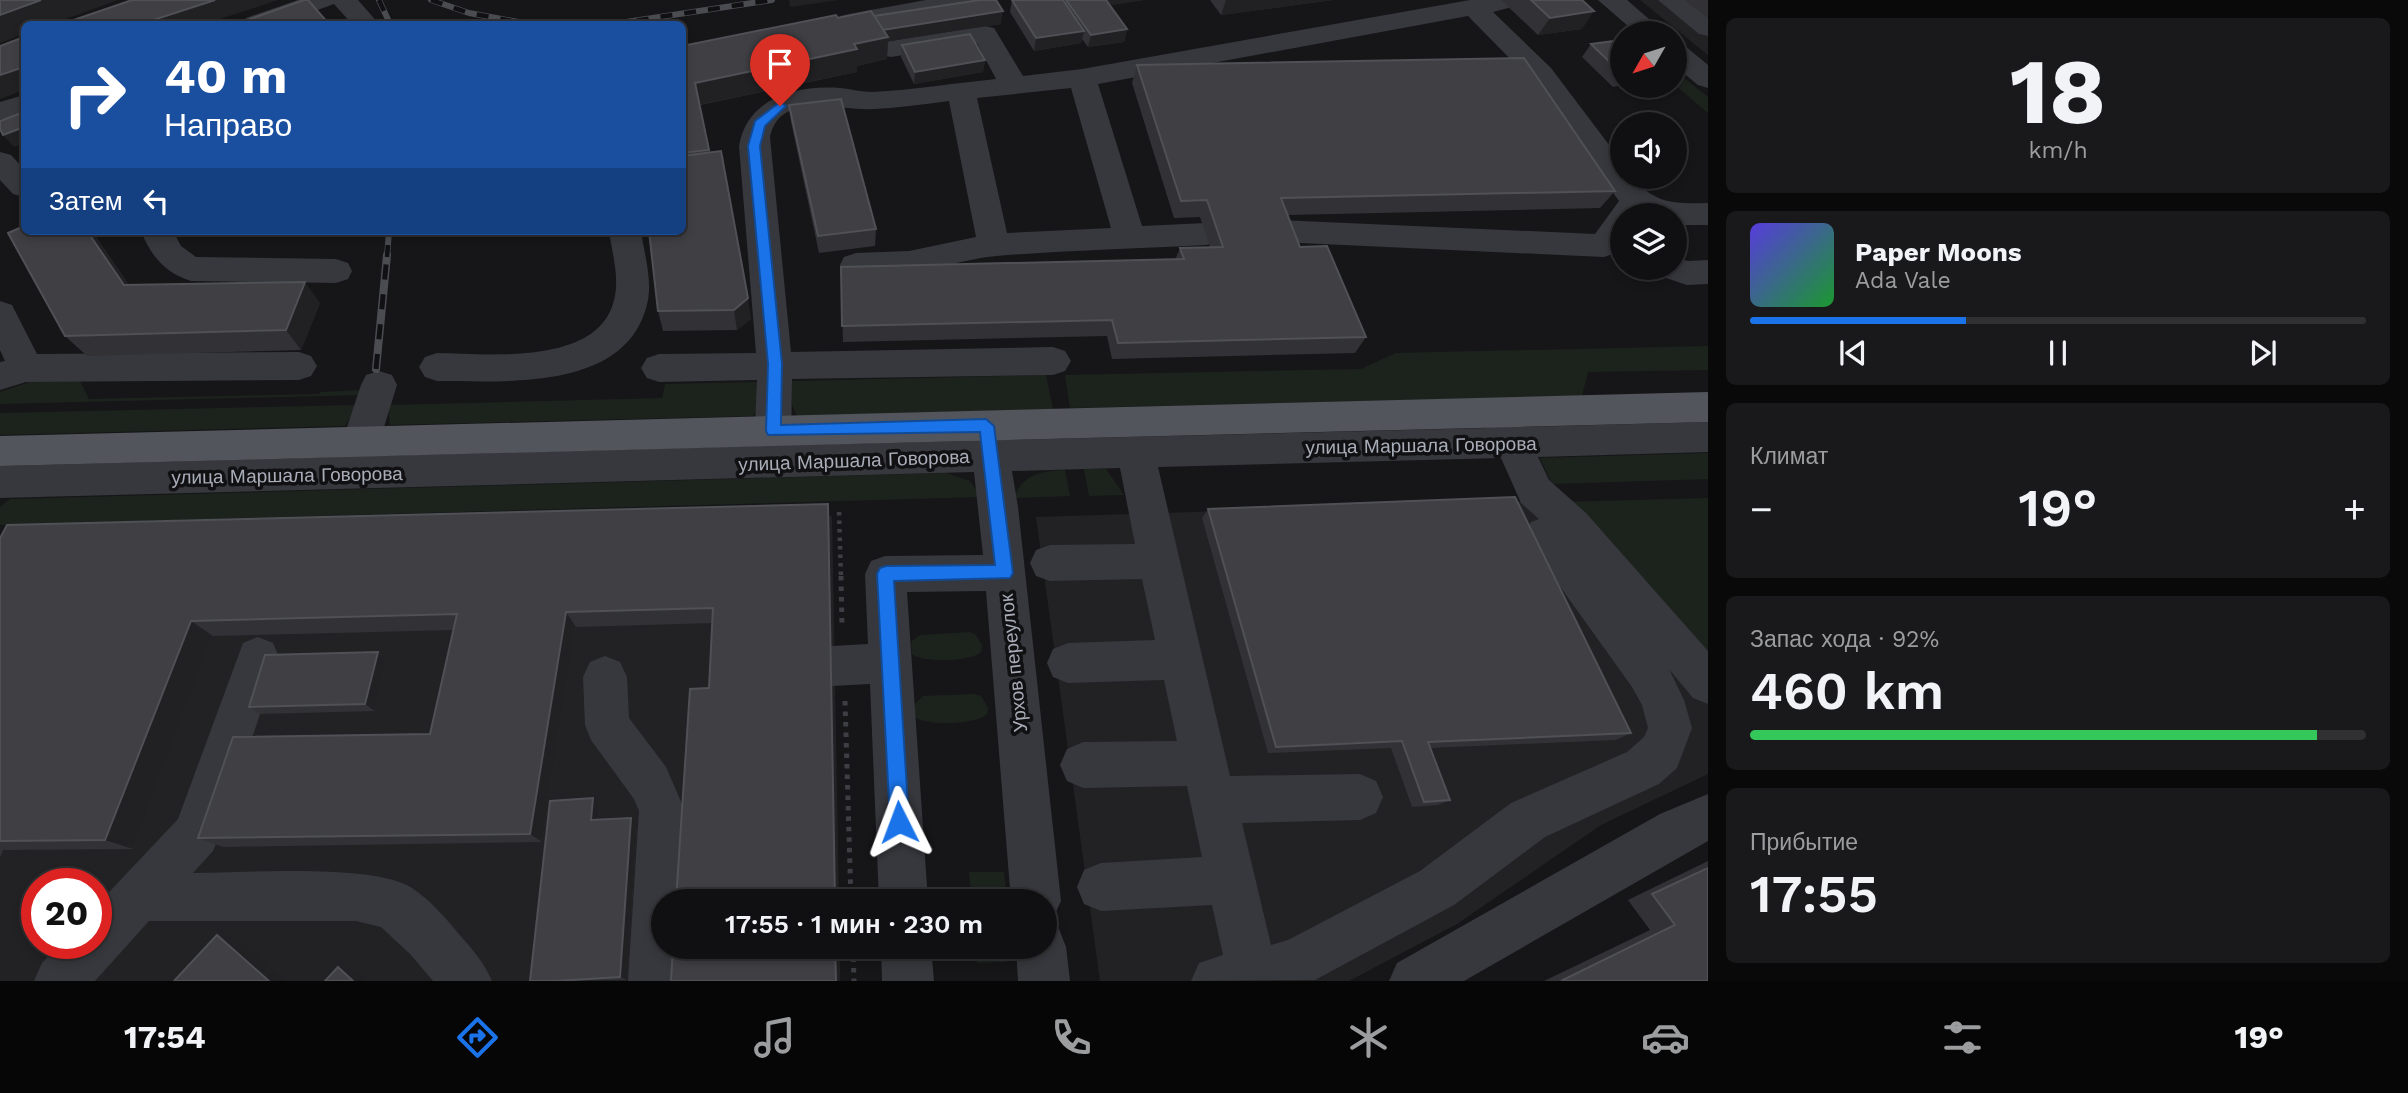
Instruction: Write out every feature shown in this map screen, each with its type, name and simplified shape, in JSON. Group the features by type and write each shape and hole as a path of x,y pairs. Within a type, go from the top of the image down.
{"main road":[{"name":"улица Маршала Говорова","path":"989,441 1505,428 1708,407"},
{"name":"улица Маршала Говорова","path":"0,451 356,457"}],"street":[{"path":"264,21 323,0"},
{"path":"344,0 363,21"},
{"path":"818,27 968,0"},
{"path":"1611,0 1637,21"},
{"path":"1671,0 1708,28"},
{"path":"773,447 775,364 754,146 760,124 780,106 807,97 839,96 870,101 1082,78 1503,2"},
{"path":"1472,8 1541,74 1610,204"},
{"path":"891,49 985,34 1014,85"},
{"path":"1687,62 1708,79"},
{"path":"1082,78 1130,237"},
{"path":"961,91 994,245"},
{"path":"0,111 21,105"},
{"path":"0,162 21,184"},
{"path":"1687,215 1708,214"},
{"path":"1279,231 1610,227"},
{"path":"856,265 909,263 994,245 1206,234"},
{"path":"158,235 174,260 191,269 336,271"},
{"path":"436,367 547,366 581,357 606,342 623,322 632,296 625,235"},
{"path":"1687,273 1708,272"},
{"path":"0,314 13,372 299,366"},
{"path":"659,368 1053,361"},
{"path":"356,457 379,385"},
{"path":"1505,428 1535,491 1572,525 1708,683"},
{"name":"улица Маршала Говорова","path":"0,482 356,457 989,441 1137,453 1505,428 1708,438"},
{"name":"Урхов переулок","path":"989,441 1035,889"},
{"path":"1137,453 1145,502 1231,880 1235,978 1297,962 1437,888 1528,820 1643,768 1661,752 1670,728 1662,700 1647,672 1545,534"},
{"path":"1050,563 1159,561"},
{"path":"903,889 886,574 1004,573"},
{"path":"112,926 196,834 258,657"},
{"path":"1068,663 1181,659"},
{"path":"832,666 891,663"},
{"path":"606,677 607,725 650,783 662,811 654,981"},
{"path":"1083,765 1360,797"},
{"path":"1415,981 1676,831 1708,817"},
{"path":"1101,887 1231,880"},
{"path":"140,897 356,898 394,905 428,936 466,981"},
{"path":"60,981 81,959"},
{"path":"907,959 908,981"},
{"path":"1042,959 1044,981"}],"path":[{"path":"853,959 854,981"}],"shaded area":[{"path":"1640,0 1708,0 1708,55 1687,38 1687,21 1666,21"},
{"path":"1687,80 1708,97 1708,113 1687,95"},
{"path":"1708,346 1708,370 1588,372 1582,396 1070,408 1065,375 1361,369 1396,353"},
{"path":"1046,375 1053,409 797,416 792,405 792,381"},
{"path":"80,381 89,399 319,394 362,390 361,395 0,404 0,392 30,382"},
{"path":"758,382 758,407 753,416 390,425 388,405 662,398 665,384"},
{"path":"358,405 345,426 0,435 0,413"},
{"path":"1708,453 1708,479 1552,484 1540,458"},
{"path":"1084,469 1106,469 1124,495 1089,496"},
{"path":"1065,470 1070,496 1014,498 1022,484 1034,475"},
{"path":"946,473 970,481 981,497 0,525 0,507 10,499"},
{"path":"1708,498 1708,671 1563,502"},
{"path":"1537,501 1708,694 1708,774 1601,825 1457,924 1349,981 1100,981 1036,517"},
{"path":"832,516 839,889 651,889 651,959 840,959 840,981 0,981 0,556 32,537"},
{"path":"970,632 976,635 982,645 981,652 976,655 936,660 912,654 911,642 920,635"},
{"path":"923,696 981,696 988,708 987,714 981,718 940,723 915,717 915,704"},
{"path":"969,872 1004,872 1006,889 971,889"},
{"path":"977,959 1007,959 1006,962 977,963"}],"building":[{"path":"0,0 41,0 0,15"},
{"path":"132,0 215,0 150,21 71,21"},
{"path":"308,0 326,21 244,21"},
{"path":"996,0 1003,11 883,30 874,16"},
{"path":"1012,0 1063,0 1084,31 1036,38"},
{"path":"1066,0 1106,0 1127,29 1091,35"},
{"path":"1531,0 1582,0 1594,11 1550,18"},
{"path":"871,11 888,37 854,44 857,49 695,83 709,150 686,153 686,45 836,15 838,18"},
{"path":"970,34 985,60 915,72 902,45"},
{"path":"21,38 21,68 0,75 0,46"},
{"path":"1610,42 1610,62 1591,44"},
{"path":"1524,58 1610,184 1610,189 1615,191 1281,198 1300,247 1327,246 1366,337 1118,343 1112,320 842,326 841,267 1184,259 1180,248 1223,247 1207,200 1181,201 1137,65"},
{"path":"841,99 876,229 818,236 789,105"},
{"path":"21,113 21,128 3,135 0,121"},
{"path":"721,151 748,298 734,310 658,311 649,235 686,235 686,155"},
{"path":"21,227 21,235 90,235 124,285 305,282 286,330 65,336 8,233"},
{"path":"1515,497 1631,733 1428,742 1450,800 1424,802 1402,741 1276,747 1208,509"},
{"path":"828,504 835,889 677,889 690,689 709,688 713,608 566,612 530,834 198,838 233,737 430,734 457,614 191,621 105,840 0,841 0,538 7,525"},
{"path":"378,652 365,704 249,707 265,655"},
{"path":"593,798 591,820 631,818 620,977 530,981 550,801"},
{"path":"1708,868 1708,981 1561,981 1675,925 1652,894"},
{"path":"217,935 269,981 174,981"},
{"path":"672,959 835,959 836,981 671,981"},
{"path":"338,967 353,981 325,981"}],"railway":[{"path":"379,0 389,21"},
{"path":"431,0 469,13 513,21"},
{"path":"633,21 772,0"},
{"path":"387,257 389,235"},
{"path":"376,369 387,255"}],"route":[{"path":"780,106 760,124 754,146 775,364 773,431 986,426 992,456 1004,573 886,574 899,822"}]}
